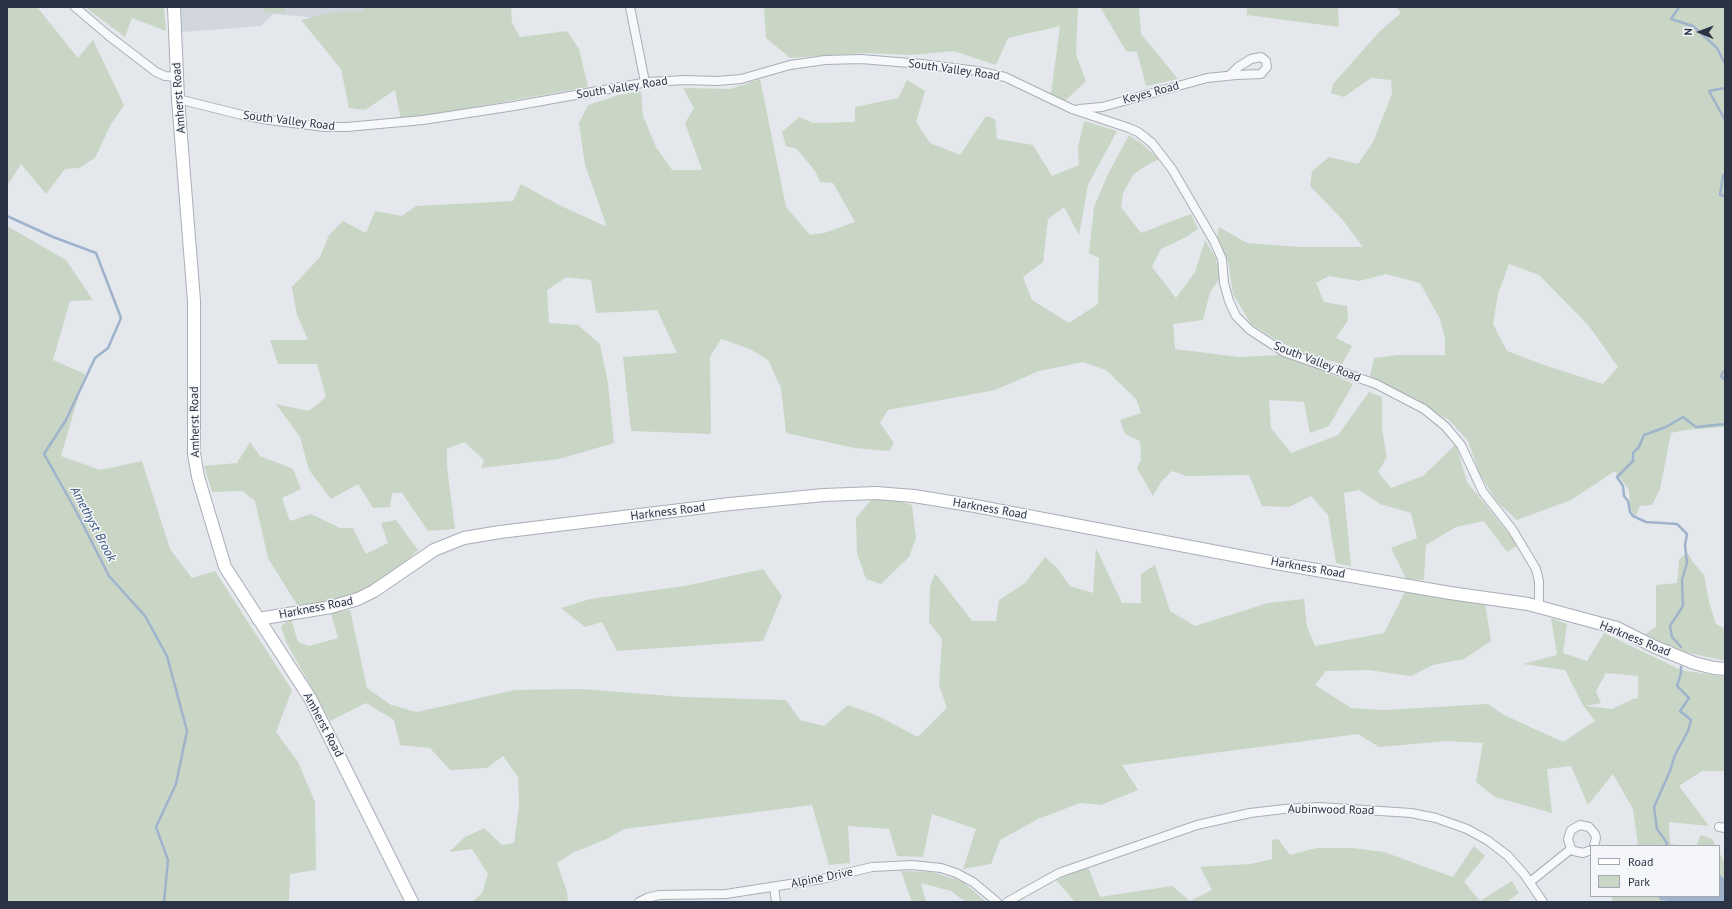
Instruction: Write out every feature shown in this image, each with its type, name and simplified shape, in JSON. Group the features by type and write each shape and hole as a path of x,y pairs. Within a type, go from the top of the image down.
{"main road":[{"name":"Amherst Road","path":"174,7 178,99 194,301 194,454 198,477 225,567 310,698 412,902"},
{"name":"Harkness Road","path":"258,619 331,607 351,602 374,591 434,550 464,538 500,532 824,494 900,494 1270,562 1539,607 1617,628 1655,647 1694,663 1725,669"}],"street":[{"path":"75,7 109,36 156,72 165,76 177,78"},
{"path":"630,7 645,82"},
{"name":"South Valley Road","path":"178,99 269,120 325,127 347,128 423,120 514,106 645,82 674,80 728,80 747,78 812,61 839,59 935,65 992,74 1018,82 1072,109 1129,128 1147,139 1162,155 1178,177 1214,241 1222,259 1224,283 1229,301 1236,316 1250,330 1284,352 1376,384 1424,409 1450,430 1461,445 1483,492 1512,529 1536,569 1539,581 1539,607"},
{"name":"Keyes Road","path":"1072,109 1097,108 1196,80 1230,75"},
{"name":"Aubinwood Road","path":"1007,902 1059,873 1184,829 1244,814 1302,808 1336,808 1397,812 1448,822 1476,834 1498,848 1516,864 1544,902"},
{"path":"1590,850 1583,853 1572,849 1569,844 1569,834 1571,830 1580,825 1585,825 1593,830 1596,838 1594,845"},
{"path":"1530,882 1572,849"},
{"name":"Alpine Drive","path":"639,902 659,895 726,894 830,877 872,867 892,866 925,866 946,869 973,882 997,902"},
{"path":"774,887 776,902"}],"shaded area":[{"path":"181,7 401,7 347,40 309,17 273,14 261,26 182,32"}],"green space":[{"path":"7,7 37,7 78,58 93,40 124,105 110,126 95,158 79,168 65,169 46,194 21,164 7,186"},
{"path":"85,7 164,7 166,31 132,18 125,37"},
{"path":"266,7 284,7 286,13 266,13 264,9"},
{"path":"363,7 511,7 512,23 520,37 567,31 579,49 588,87 401,120 395,90 365,110 349,108 341,69 301,20 335,12 362,11"},
{"path":"764,7 1078,7 1076,54 1086,81 1065,101 1051,94 1060,26 1008,38 996,65 954,51 911,55 865,53 790,58 766,38"},
{"path":"1100,7 1139,7 1141,34 1178,79 1146,86 1137,52 1126,51"},
{"path":"1247,7 1338,7 1339,27 1247,15"},
{"path":"1396,7 1725,7 1725,427 1685,430 1671,433 1660,489 1652,505 1640,506 1635,517 1630,508 1629,490 1615,471 1571,500 1517,520 1497,502 1479,473 1468,441 1449,420 1370,376 1374,358 1398,355 1445,355 1445,339 1440,319 1420,283 1386,274 1359,281 1329,276 1316,283 1324,302 1347,306 1348,320 1336,338 1352,346 1342,364 1310,355 1280,342 1251,324 1233,294 1228,261 1217,237 1219,227 1247,243 1301,247 1363,247 1342,219 1310,186 1312,171 1329,157 1358,164 1373,142 1392,94 1391,80 1371,78 1344,97 1331,93 1333,84 1379,32 1401,13","holes":["1509,264 1539,275 1589,326 1618,367 1603,384 1544,365 1507,351 1493,324 1498,294"]},
{"path":"760,79 786,207 810,235 824,233 855,222 833,183 820,182 815,171 797,149 786,146 782,132 799,117 813,123 855,122 855,107 898,98 907,80 925,91 916,122 930,143 960,155 986,116 995,119 997,139 1033,145 1052,176 1079,165 1078,147 1084,121 1117,131 1088,185 1079,235 1064,207 1048,219 1043,262 1023,277 1032,300 1069,323 1098,304 1099,258 1089,253 1094,207 1108,174 1129,135 1141,143 1159,159 1142,168 1133,175 1123,193 1121,207 1141,233 1191,214 1198,229 1186,237 1161,249 1152,267 1176,298 1195,272 1205,240 1215,257 1221,277 1210,292 1203,320 1173,324 1175,349 1239,357 1280,355 1311,365 1353,384 1329,426 1310,433 1304,402 1269,400 1271,428 1291,453 1338,435 1369,392 1382,397 1382,430 1387,457 1378,472 1391,488 1423,476 1456,444 1467,482 1518,545 1507,552 1484,521 1456,527 1426,545 1424,580 1406,579 1391,548 1417,538 1411,513 1380,504 1359,490 1344,493 1351,566 1336,563 1328,515 1311,496 1289,507 1262,506 1249,475 1187,476 1172,471 1161,482 1153,496 1137,468 1141,460 1140,441 1125,434 1120,420 1141,413 1136,399 1106,370 1083,362 1039,371 995,390 888,410 880,423 894,443 889,451 855,448 786,433 781,388 768,360 750,349 721,339 710,357 711,434 631,431 623,357 677,353 657,310 596,313 591,280 567,277 547,290 549,323 578,325 600,344 608,383 614,443 559,459 481,468 484,460 464,442 447,449 447,467 455,529 428,531 402,493 392,493 390,507 373,508 358,484 331,499 309,470 300,437 276,404 309,411 326,397 317,364 278,364 270,340 308,340 297,315 292,287 320,257 329,235 343,221 366,233 375,211 402,216 416,206 513,201 521,184 559,205 607,227 585,165 579,123 588,105 619,95 641,91 643,116 656,147 672,170 702,170 685,123 694,108 683,88 730,89"},
{"path":"7,226 66,260 93,300 70,301 53,360 85,374 61,456 100,470 142,461 170,549 192,578 215,571 292,690 276,732 298,762 315,802 316,870 290,874 289,902 7,902"},
{"path":"250,442 260,456 293,469 301,489 282,498 290,521 311,514 340,528 353,528 366,554 388,543 381,523 396,520 418,550 402,565 368,588 340,602 297,605 268,558 255,501 242,491 212,492 204,466 237,463"},
{"path":"884,497 912,505 916,538 909,557 881,584 866,579 857,553 856,518 871,500"},
{"path":"1096,548 1122,603 1141,603 1141,574 1155,565 1170,611 1195,626 1268,603 1304,599 1307,627 1315,646 1384,633 1406,590 1485,603 1491,641 1464,659 1433,665 1411,676 1368,670 1326,671 1315,685 1351,708 1384,710 1488,704 1504,715 1563,742 1595,721 1583,705 1565,670 1523,664 1557,655 1551,618 1567,624 1563,653 1587,661 1604,633 1681,670 1725,677 1725,771 1702,771 1679,786 1709,826 1669,822 1670,844 1677,845 1638,845 1633,809 1613,774 1588,805 1571,766 1547,769 1552,813 1495,797 1476,782 1483,743 1447,741 1379,747 1358,734 1122,765 1138,790 1101,805 1080,803 1038,819 1000,840 991,864 963,869 976,829 932,814 923,857 897,856 889,829 848,826 850,863 829,865 812,805 624,829 607,839 572,853 557,863 567,892 568,902 472,902 482,893 488,874 472,849 449,852 465,837 484,828 502,845 514,843 519,807 518,777 503,756 487,768 450,770 430,748 400,745 394,720 366,703 330,721 286,642 281,626 291,619 298,642 309,646 338,638 331,613 350,610 367,688 391,705 417,712 515,690 581,689 683,697 786,700 800,720 824,726 848,705 878,716 918,737 947,708 939,685 942,639 929,622 930,587 935,573 972,621 996,621 999,600 1025,583 1045,557 1056,567 1070,586 1093,593","holes":["1606,673 1638,676 1638,698 1612,709 1585,706 1601,703 1596,691"]},
{"path":"1687,552 1704,575 1709,602 1716,624 1725,629 1725,661 1677,650 1645,634 1656,627 1656,585 1677,583 1679,560"},
{"path":"763,569 782,596 763,641 617,651 602,622 585,627 561,608 590,599 685,586"},
{"path":"1701,835 1712,839 1715,845 1696,845"},
{"path":"1278,839 1290,855 1317,848 1353,848 1384,852 1453,877 1474,846 1485,856 1464,882 1480,901 1512,881 1519,893 1506,902 1075,902 1056,880 1088,867 1100,897 1172,886 1190,901 1212,890 1200,867 1250,864 1272,859 1272,840"},
{"path":"1720,854 1725,863 1725,880 1720,874"},
{"path":"901,871 932,872 962,881 985,901 966,902 951,891 921,883 926,902 912,902"},
{"path":"1611,897 1658,897 1660,900 1676,902 1613,902"}],"water":[{"path":"1720,874 1725,880 1725,902 1676,902 1660,900 1658,897 1720,897"}],"waterway":[{"path":"1679,7 1671,19 1693,26 1717,48 1725,64"},
{"path":"1725,88 1709,91 1725,120"},
{"path":"1725,174 1723,176 1720,195 1725,196"},
{"name":"Amethyst Brook","path":"7,216 53,237 96,253 121,318 108,348 95,358 66,420 44,454 75,509 109,576 145,616 167,656 187,731 176,784 156,827 168,860 164,902"},
{"path":"1725,372 1723,372 1721,376 1725,380"},
{"path":"1681,647 1672,637 1670,626 1683,606 1682,580 1687,563 1685,545 1687,534 1677,524 1646,522 1633,516 1630,512 1628,501 1624,496 1623,486 1617,477 1633,461 1633,453 1639,447 1644,435 1666,427 1683,417 1696,427 1725,424"},
{"path":"1666,845 1667,843 1657,829 1654,807 1670,771 1675,755 1688,731 1691,720 1680,711 1689,698 1677,686 1681,673 1681,667"}]}
